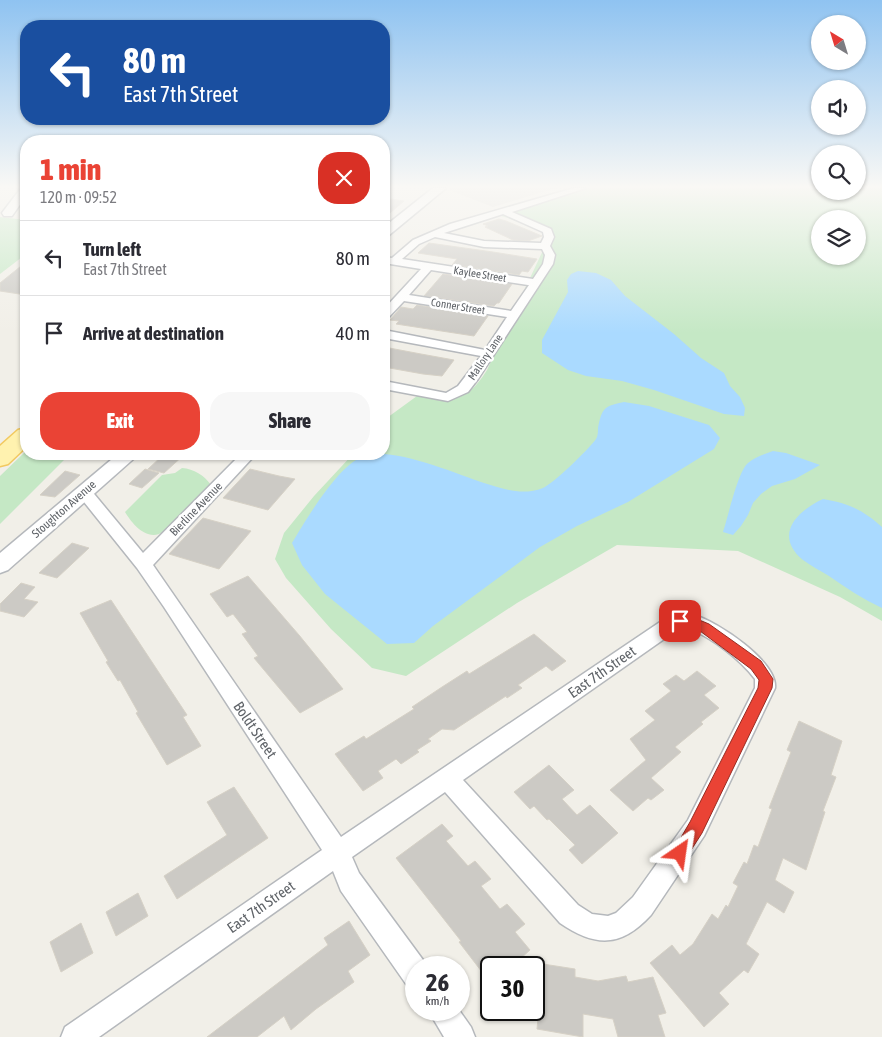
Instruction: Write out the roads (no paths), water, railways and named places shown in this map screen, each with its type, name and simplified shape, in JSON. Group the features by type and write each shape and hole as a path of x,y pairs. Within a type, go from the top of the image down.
{"main road":[{"path":"0,458 20,440"}],"street":[{"path":"390,259 406,248 429,236"},
{"path":"444,236 504,245 545,246"},
{"name":"Mallory Lane","path":"390,386 448,397 463,389 548,264 550,255 545,246 549,236"},
{"name":"Kaylee Street","path":"390,260 536,282"},
{"path":"390,310 430,266"},
{"name":"Conner Street","path":"402,297 514,315"},
{"path":"390,335 488,354"},
{"name":"Stoughton Avenue","path":"0,565 122,460"},
{"name":"Bierline Avenue","path":"142,564 243,460"},
{"name":"Boldt Street","path":"84,492 142,564 338,853 350,882 405,959"},
{"name":"East 7th Street","path":"75,1037 338,853 670,625 692,622 705,628 756,665 766,679 765,688 696,828 638,912 622,925 608,930 594,928 580,922 569,914 448,778"},
{"path":"450,1021 461,1037"}],"water":[{"path":"578,271 596,273 611,280 625,296 674,334 701,358 724,373 730,386 740,397 745,408 744,416 724,414 622,381 586,376 568,370 542,353 542,340 568,292 567,280 571,274"},
{"path":"624,402 649,406 709,425 720,438 714,449 628,502 577,526 540,547 433,626 414,643 387,644 325,594 302,565 292,543 335,479 357,460 390,460 390,455 393,455 409,458 506,489 520,492 535,490 543,488 555,480 592,444 597,438 603,412 612,405"},
{"path":"773,451 786,453 820,465 795,479 772,486 753,503 748,515 733,535 723,532 737,484 744,468 754,459"},
{"path":"823,499 855,508 882,527 882,608 809,564 794,551 789,533 792,525 805,510"}]}
